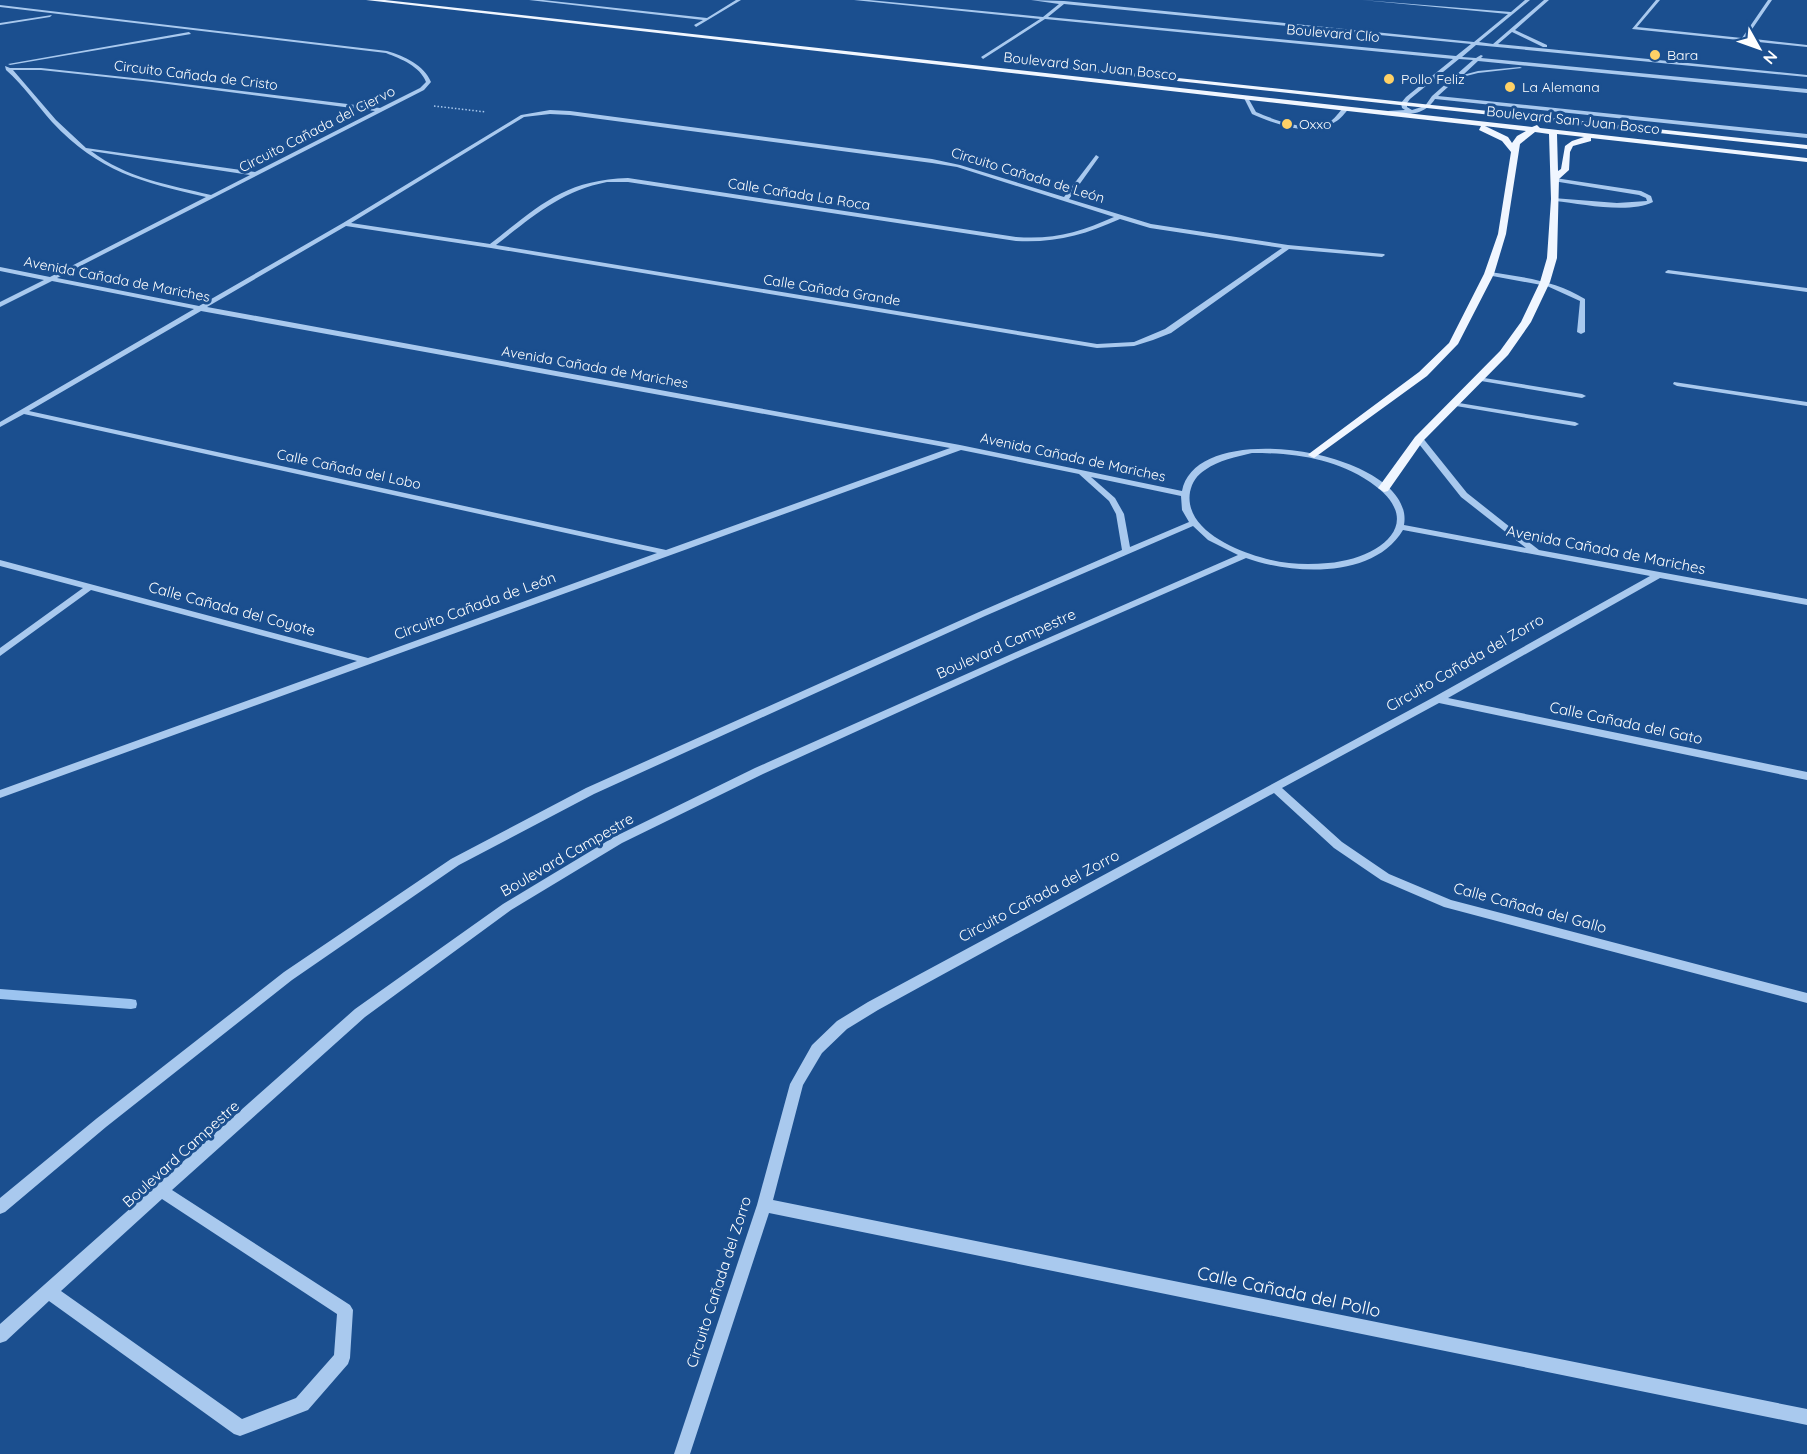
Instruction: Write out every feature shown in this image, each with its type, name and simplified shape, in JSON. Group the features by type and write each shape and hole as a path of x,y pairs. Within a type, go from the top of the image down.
{"main road":[{"name":"Boulevard San Juan Bosco","path":"369,0 1533,129 1549,128 1602,137 1807,160"},
{"path":"530,4 696,26 707,23"},
{"name":"Boulevard San Juan Bosco","path":"972,56 995,59"},
{"name":"Boulevard San Juan Bosco","path":"1006,60 1807,147"},
{"path":"1377,112 1400,106 1391,102"},
{"path":"1512,114 1549,128 1577,122"},
{"path":"1461,121 1498,135 1515,152"},
{"path":"1384,488 1419,439 1504,353 1526,322 1545,282 1552,258 1555,199 1549,128"},
{"path":"1314,455 1423,374 1453,344 1489,274 1502,234 1515,152 1520,138 1533,129"},
{"path":"1642,141 1620,134 1630,129 1643,129"},
{"path":"1555,179 1565,170 1566,147 1570,143 1602,137"}],"street":[{"path":"530,4 707,23 739,0"},
{"name":"Boulevard Clío","path":"856,0 1807,91"},
{"path":"1033,0 1807,76"},
{"path":"1364,0 1512,13"},
{"path":"1433,118 1412,112 1405,108 1404,103 1528,0"},
{"path":"1377,112 1412,112 1429,106 1434,97 1547,0"},
{"path":"1658,0 1634,28 1807,46"},
{"path":"1743,40 1770,0"},
{"path":"983,58 1065,2"},
{"name":"Circuito Cañada del Ciervo","path":"0,6 387,52 401,57 428,77 429,82 398,101 0,305"},
{"path":"0,24 62,14"},
{"name":"Circuito Cañada del Ciervo","path":"4,66 201,30"},
{"path":"1512,30 1557,51"},
{"path":"4,66 83,148 111,166 154,183 213,197"},
{"name":"Circuito Cañada de Cristo","path":"4,66 153,81 380,110"},
{"path":"1456,78 1511,68 1565,67"},
{"path":"1245,97 1254,113 1268,120 1289,125 1314,126 1333,122 1346,108"},
{"path":"1434,97 1807,136"},
{"name":"Circuito Cañada de León","path":"0,425 345,224 523,116 550,112 932,161 958,166 1118,217 1187,233 1288,247 1382,255"},
{"path":"83,148 256,174"},
{"path":"1065,200 1096,157"},
{"name":"Calle Cañada La Roca","path":"491,246 567,190 587,182 609,179 1028,240 1064,239 1084,233 1118,217"},
{"path":"1555,179 1635,192 1649,197 1650,202 1642,205 1629,205 1555,199"},
{"name":"Calle Cañada Grande","path":"345,224 1097,346 1123,347 1148,341 1168,331 1288,247"},
{"name":"Avenida Cañada de Mariches","path":"0,269 199,308 960,447 1184,494"},
{"path":"1668,272 1807,290"},
{"path":"1489,274 1545,282 1568,290 1583,300 1581,332"},
{"path":"1480,379 1582,396"},
{"path":"1677,384 1807,404"},
{"path":"1456,404 1575,424"},
{"name":"Calle Cañada del Lobo","path":"23,412 669,553"},
{"path":"1419,439 1464,495 1538,552"},
{"name":"Circuito Cañada de León","path":"0,794 960,447"},
{"path":"1252,451 1314,455 1354,468 1384,488 1401,514 1401,527 1389,546 1364,560 1327,567 1286,565 1246,555 1218,542 1193,523 1187,510 1184,494 1190,480 1203,466 1225,457 1252,451"},
{"path":"1080,471 1112,500 1120,514 1127,552"},
{"path":"0,1207 101,1123 288,976 455,862 590,791 982,614 1193,523"},
{"name":"Avenida Cañada de Mariches","path":"1401,527 1807,602"},
{"name":"Boulevard Campestre","path":"0,1335 163,1192 360,1013 507,907 618,840 781,761 1246,555"},
{"name":"Calle Cañada del Coyote","path":"0,563 366,660"},
{"name":"Circuito Cañada del Zorro","path":"681,1454 764,1205 797,1084 817,1049 842,1025 873,1006 1275,789 1658,575"},
{"path":"0,653 91,586"},
{"name":"Calle Cañada del Gato","path":"1438,699 1807,776"},
{"name":"Calle Cañada del Gallo","path":"1275,789 1338,845 1376,871 1448,904 1807,998"},
{"path":"49,1292 240,1428 302,1404 342,1358 345,1310 163,1192"},
{"name":"Calle Cañada del Pollo","path":"764,1205 1807,1417"}],"path":[{"path":"398,101 523,116"}],"waterway":[{"path":"0,994 131,1004"}],"place":[{"name":"Bara","path":"1655,55"},
{"name":"Pollo Feliz","path":"1389,79"},
{"name":"La Alemana","path":"1510,87"},
{"name":"Oxxo","path":"1287,124"}]}
